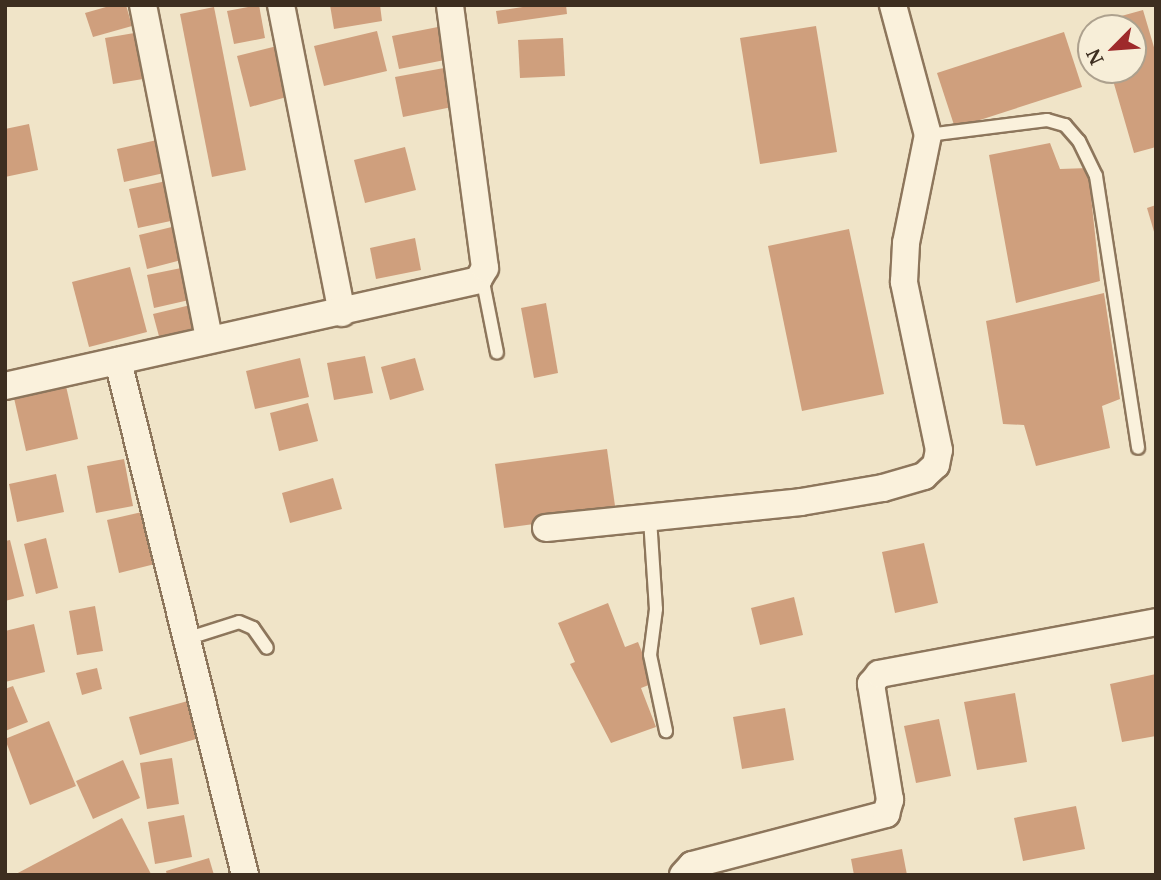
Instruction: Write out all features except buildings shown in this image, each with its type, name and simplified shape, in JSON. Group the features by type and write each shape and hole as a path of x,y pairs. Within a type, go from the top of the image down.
{"street":[{"path":"143,5 209,338"},
{"path":"281,5 342,313"},
{"path":"5,386 209,338 470,285 482,276 485,268 450,5"},
{"path":"546,528 650,519 883,488 924,476 936,465 939,450 904,282 906,243 928,135 893,5"},
{"path":"118,361 189,638 245,875"},
{"path":"683,875 692,865 886,814 890,800 872,684 879,674 1156,622"}],"lane":[{"path":"928,135 1047,120 1065,125 1079,141 1096,176 1138,448"},
{"path":"482,276 497,353"},
{"path":"650,519 656,609 650,655 666,731"},
{"path":"189,638 239,622 253,628 267,648"}]}
